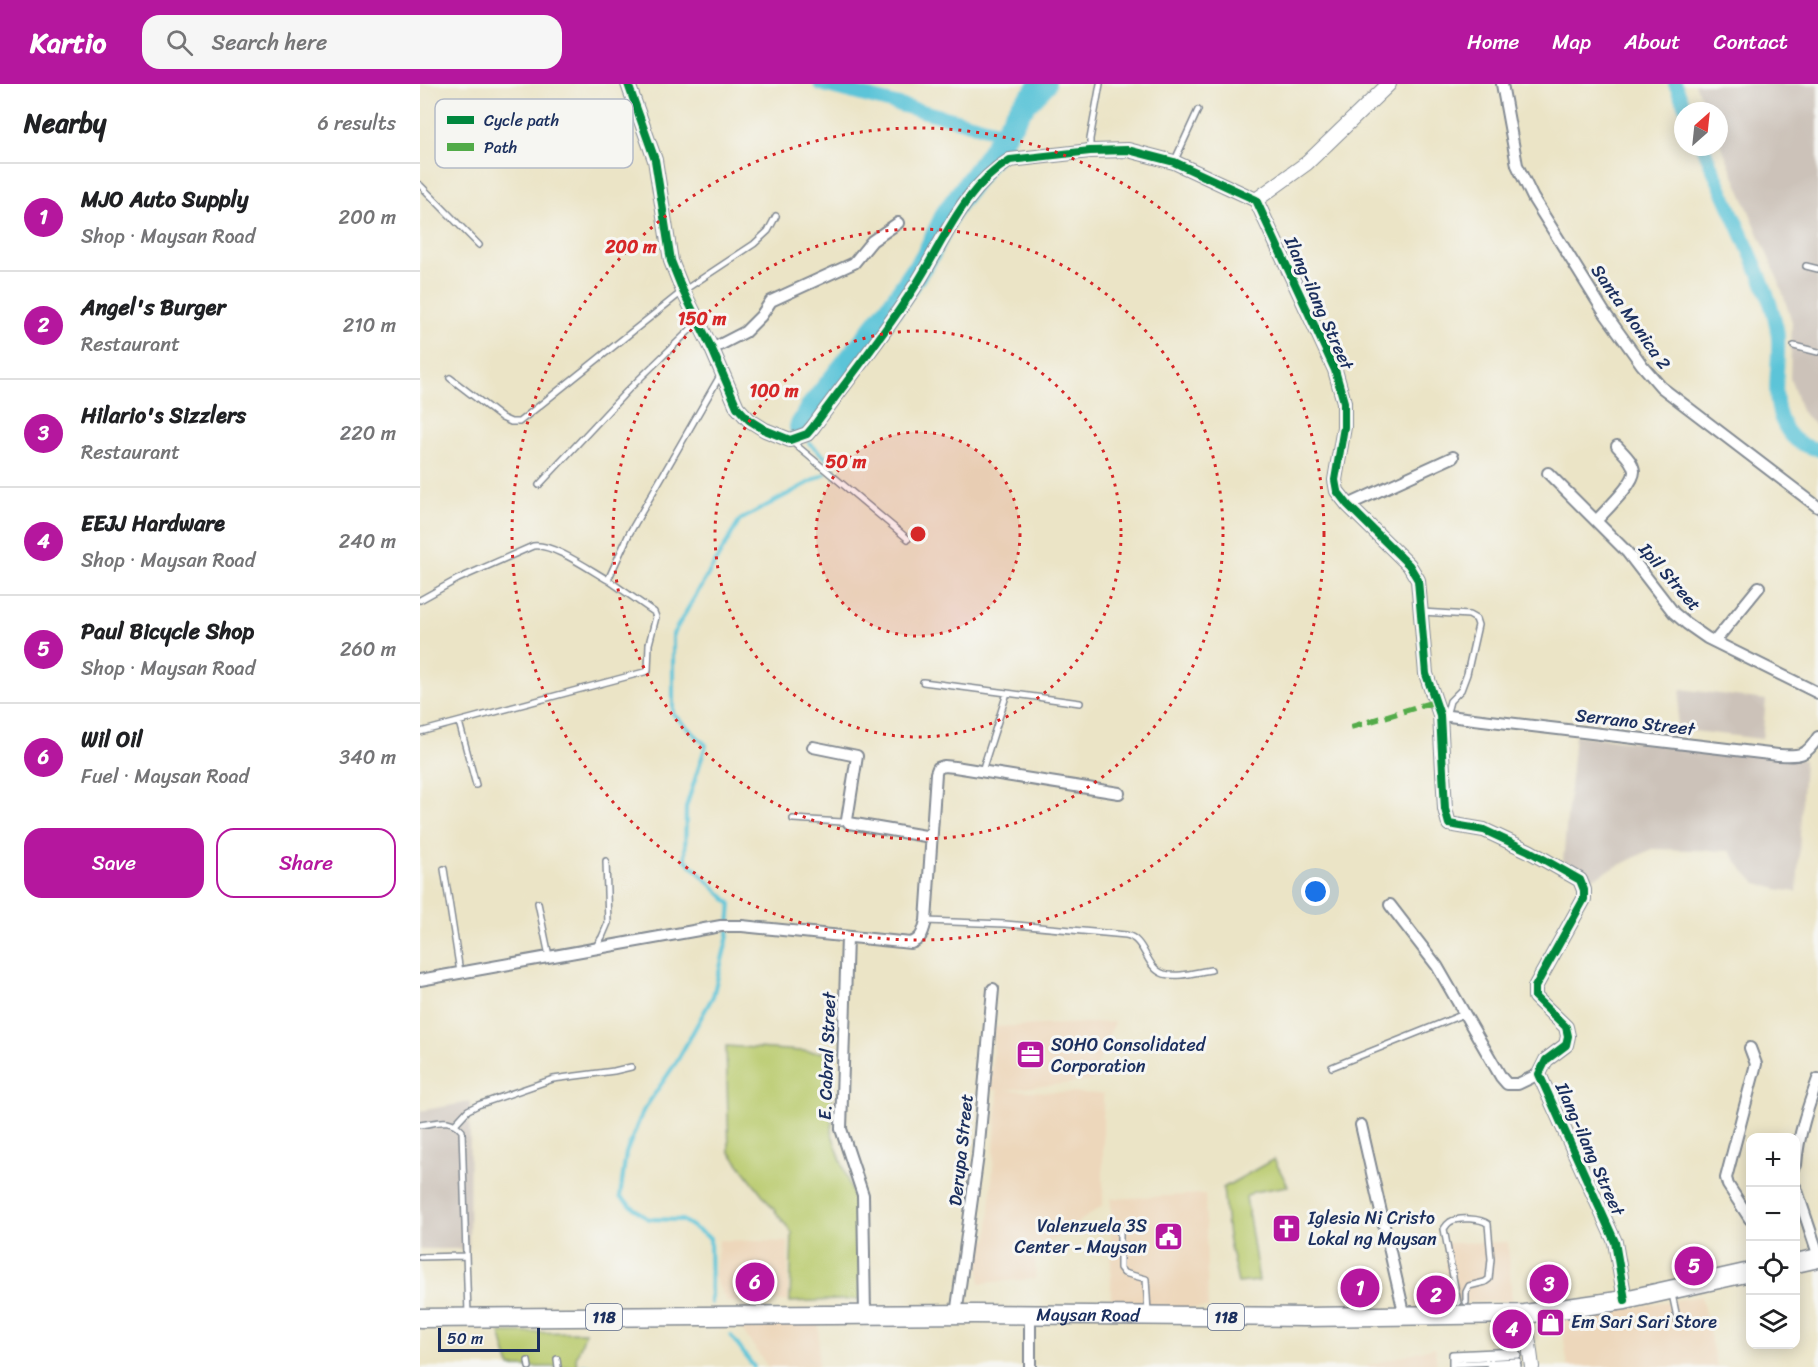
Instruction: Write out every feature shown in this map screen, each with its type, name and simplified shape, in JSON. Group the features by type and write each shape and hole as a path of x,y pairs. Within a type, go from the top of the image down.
{"main road":[{"path":"1800,1262 1818,1256"},
{"name":"Maysan Road","path":"420,1318 866,1315 1406,1317 1526,1314 1625,1300 1746,1273"}],"street":[{"path":"628,84 655,160 671,261 683,291 699,321 737,407 749,420 789,440 807,434 813,427 911,293 963,204 1000,166 1010,160 1090,151 1128,150 1174,162 1256,200 1307,163 1389,84"},
{"name":"Santa Monica 2","path":"1502,84 1517,165 1533,198 1604,312 1642,365 1661,387 1818,507"},
{"name":"Ilang-ilang Street","path":"1256,200 1335,370 1344,402 1344,428 1335,480 1337,491 1416,573 1420,591 1426,674 1443,716 1444,809 1449,824 1484,830 1529,851 1580,880 1584,890 1584,899 1535,987 1536,997 1568,1031 1566,1045 1546,1060 1539,1074 1518,1084 1507,1083 1501,1077 1437,966 1390,905"},
{"path":"712,349 745,332 761,316 771,301 854,263 872,241 898,223"},
{"path":"1596,521 1627,486 1633,474 1632,465 1617,446"},
{"path":"1348,505 1453,457"},
{"name":"Ipil Street","path":"1548,473 1627,552 1674,613 1687,624 1715,641 1818,693"},
{"path":"1715,641 1759,587"},
{"name":"Serrano Street","path":"1443,716 1778,755 1800,756 1812,747 1818,737"},
{"path":"813,747 857,756 847,820 854,825 931,837"},
{"path":"420,980 721,926 742,926 911,944 922,935 926,921 938,768 955,767 1119,793"},
{"name":"E. Cabral Street","path":"847,937 841,1129 863,1195 866,1315"},
{"name":"Derupa Street","path":"956,1315 978,1155 993,988"},
{"path":"1746,1213 1726,1179 1756,1064 1750,1048"},
{"name":"Ilang-ilang Street","path":"1539,1074 1616,1242 1625,1300"},
{"path":"1800,1135 1818,1079"},
{"path":"1361,1125 1406,1317"},
{"path":"1800,1200 1818,1256"},
{"path":"1521,1360 1526,1314"},
{"path":"1030,1315 1030,1367"}],"lane":[{"path":"1090,151 1100,84"},
{"path":"1174,162 1198,110"},
{"path":"420,185 479,245"},
{"path":"450,378 502,418 511,422 519,422 683,291 754,244 768,231 776,216"},
{"path":"1806,266 1818,269"},
{"path":"539,485 628,390 699,321"},
{"path":"1794,346 1818,352"},
{"path":"608,580 629,534 722,372"},
{"path":"789,440 908,540"},
{"path":"420,600 458,579 539,545 566,556 608,580 654,612 656,617 649,644 648,671 420,732"},
{"path":"1422,612 1469,615 1476,619 1478,624 1467,674 1461,690 1450,701 1443,716"},
{"path":"923,682 1080,703"},
{"path":"982,772 1007,693"},
{"path":"459,722 476,785"},
{"path":"792,819 842,822 847,820"},
{"path":"594,949 608,923 606,861"},
{"path":"444,869 460,972"},
{"path":"538,903 549,956"},
{"path":"926,921 1005,924 1126,935 1137,941 1153,966 1165,975 1211,970"},
{"path":"1332,1067 1465,1014"},
{"path":"456,1123 468,1110 539,1083 631,1067"},
{"path":"420,1125 449,1121 456,1123 462,1131 468,1318"},
{"path":"1458,1303 1444,1229 1448,1222 1454,1220 1482,1220 1488,1224 1491,1258 1489,1279 1469,1286 1466,1292 1466,1302"},
{"path":"1120,1230 1120,1268 1125,1273 1146,1279 1148,1316"},
{"path":"420,1257 465,1256"},
{"path":"1672,1289 1678,1322"},
{"path":"1452,1354 1521,1360 1452,1363 1452,1354"},
{"path":"557,1359 558,1367"},
{"path":"1489,1367 1521,1360"}],"shaded area":[{"path":"1695,84 1818,84 1818,427 1801,411 1790,377 1792,322 1779,282 1726,156 1728,156 1728,102 1703,102"},
{"path":"1681,689 1766,700 1762,739 1676,729"},
{"path":"1575,735 1804,760 1797,892 1755,882 1730,851 1652,849 1593,878 1563,861"},
{"path":"1114,1022 1091,1081 1004,1090 1103,1094 1103,1205 1036,1252 1035,1279 980,1283 978,1240 988,1240 998,1090 991,1090 994,1027"},
{"path":"470,1102 469,1249 420,1249 420,1111"},
{"path":"1205,1194 1208,1308 1111,1308 1111,1199"},
{"path":"719,1240 788,1242 788,1301 727,1302 714,1277"},
{"path":"1508,1242 1512,1301 1448,1303 1445,1243"},
{"path":"1701,1296 1717,1367 1568,1367 1561,1319"},
{"path":"819,1323 818,1367 768,1367 740,1327"},
{"path":"1435,1347 1437,1367 1363,1367"}],"green space":[{"path":"726,1046 831,1053 832,1134 856,1205 861,1299 790,1302 792,1233 729,1151"},
{"path":"1274,1159 1288,1186 1253,1192 1246,1197 1259,1281 1238,1283 1228,1237 1223,1188"},
{"path":"586,1332 576,1358 577,1367 510,1367 500,1333"}],"waterway":[{"path":"820,84 1005,133"},
{"path":"801,427 811,409 893,306 928,255 948,213 990,156 1021,108 1044,84"},
{"path":"1675,84 1683,102"},
{"path":"1707,156 1767,292 1774,316 1778,340 1776,397 1781,419 1795,440 1818,449"},
{"path":"809,443 832,463 832,468"},
{"path":"711,1303 710,1238 682,1220 648,1219 620,1197 626,1153 643,1111 677,1061 713,996 728,936 731,904 685,859 686,807 706,745 673,714 673,634 740,520 825,474"},
{"path":"731,1336 754,1367"},
{"path":"583,1366 589,1367"}],"marked path":[{"path":"1351,727 1434,702"}],"cycle path":[{"path":"628,84 655,160 671,261 683,291 712,349 737,407 749,420 765,430 790,440 807,434 813,427 899,311 965,204 978,187 1010,160 1090,151 1128,150 1174,162 1256,200 1335,370 1344,402 1344,427 1335,480 1337,491 1348,505 1409,565 1418,580 1426,674 1440,715 1445,809 1449,824 1484,830 1529,851 1580,880 1584,890 1584,899 1535,987 1535,997 1566,1027 1568,1036 1566,1045 1546,1060 1539,1074 1615,1242 1625,1300"}],"place":[{"name":"SOHO Consolidated Corporation","path":"1030,1055"},
{"name":"Iglesia Ni Cristo Lokal ng Maysan","path":"1287,1228"},
{"name":"Valenzuela 3S Center - Maysan","path":"1168,1236"},
{"name":"Paul Bicycle Shop","path":"1694,1266"},
{"name":"Wil Oil","path":"755,1282"},
{"name":"Hilario's Sizzlers","path":"1549,1284"},
{"name":"MJO Auto Supply","path":"1360,1288"},
{"name":"Angel's Burger","path":"1436,1295"},
{"name":"Em Sari Sari Store","path":"1550,1322"},
{"name":"EEJJ Hardware","path":"1512,1329"}]}
